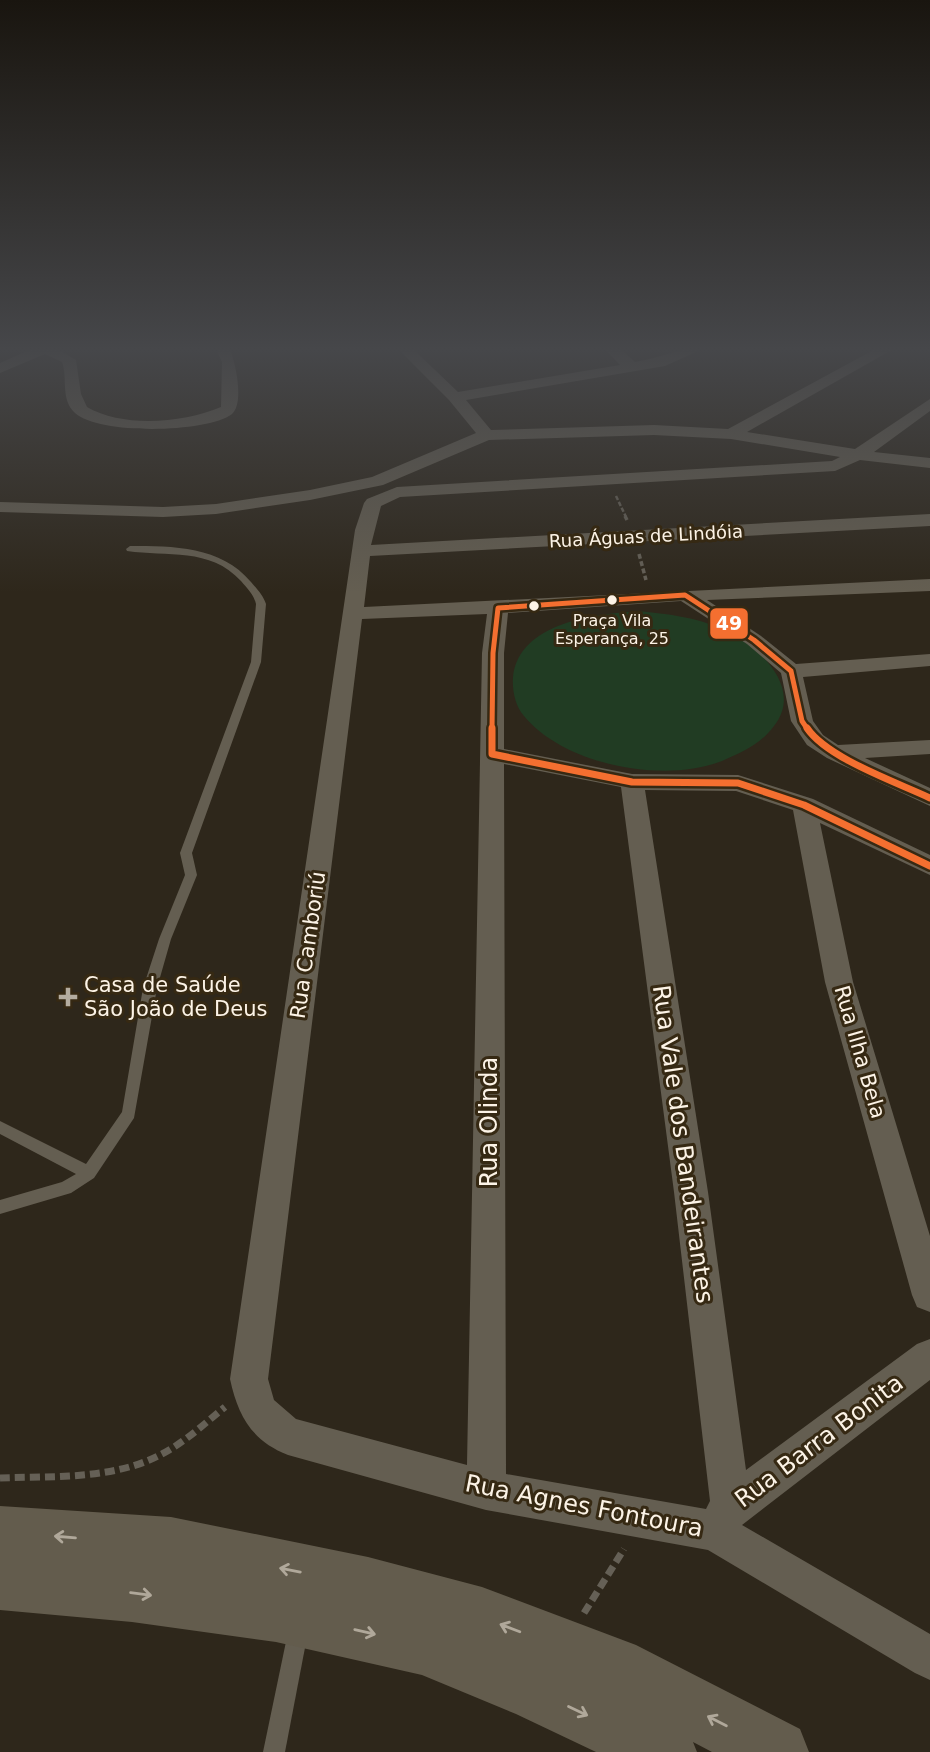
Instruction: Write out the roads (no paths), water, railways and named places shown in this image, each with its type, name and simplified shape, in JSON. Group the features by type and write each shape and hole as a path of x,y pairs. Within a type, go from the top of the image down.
{"main road":[{"path":"0,1534 171,1546 368,1586 482,1618 614,1667 778,1752"},
{"path":"0,1581 132,1593 301,1618 422,1645 536,1691 664,1752"}],"street":[{"path":"481,429 486,435"},
{"path":"731,434 740,429"},
{"path":"858,455 895,429"},
{"path":"0,507 163,512 216,509 310,495 377,481 486,435 654,430 731,434 858,455 930,463"},
{"name":"Rua Camboriú","path":"255,1400 252,1353 362,551 373,502 397,492 607,478 815,469 846,463 858,455"},
{"name":"Rua Águas de Lindóia","path":"362,551 930,520"},
{"path":"354,613 930,585"},
{"path":"685,595 754,640 791,671 806,730 814,740 930,798"},
{"name":"Rua Olinda","path":"486,1490 493,653 498,608"},
{"path":"791,671 930,660"},
{"path":"835,752 930,747"},
{"path":"492,754 632,782 738,783 804,804 930,866"},
{"name":"Rua Vale dos Bandeirantes","path":"632,782 691,1192 722,1518"},
{"name":"Rua Ilha Bela","path":"804,804 839,982 930,1295"},
{"name":"Rua Barra Bonita","path":"722,1518 930,1357"},
{"name":"Rua Agnes Fontoura","path":"255,1400 269,1424 288,1436 486,1490 644,1519 722,1518 930,1658"}],"lane":[{"path":"0,1208 66,1188 89,1173 129,1114 150,988 165,939 191,875 186,853 256,662 261,604 259,597 230,566 203,555 170,549 130,549"},
{"path":"0,1127 89,1173"},
{"path":"274,1752 301,1618"}],"place":[{"name":"Praça Vila Esperança, 25","path":"612,600"},
{"name":"Casa de Saúde São João de Deus","path":"68,997"}]}
